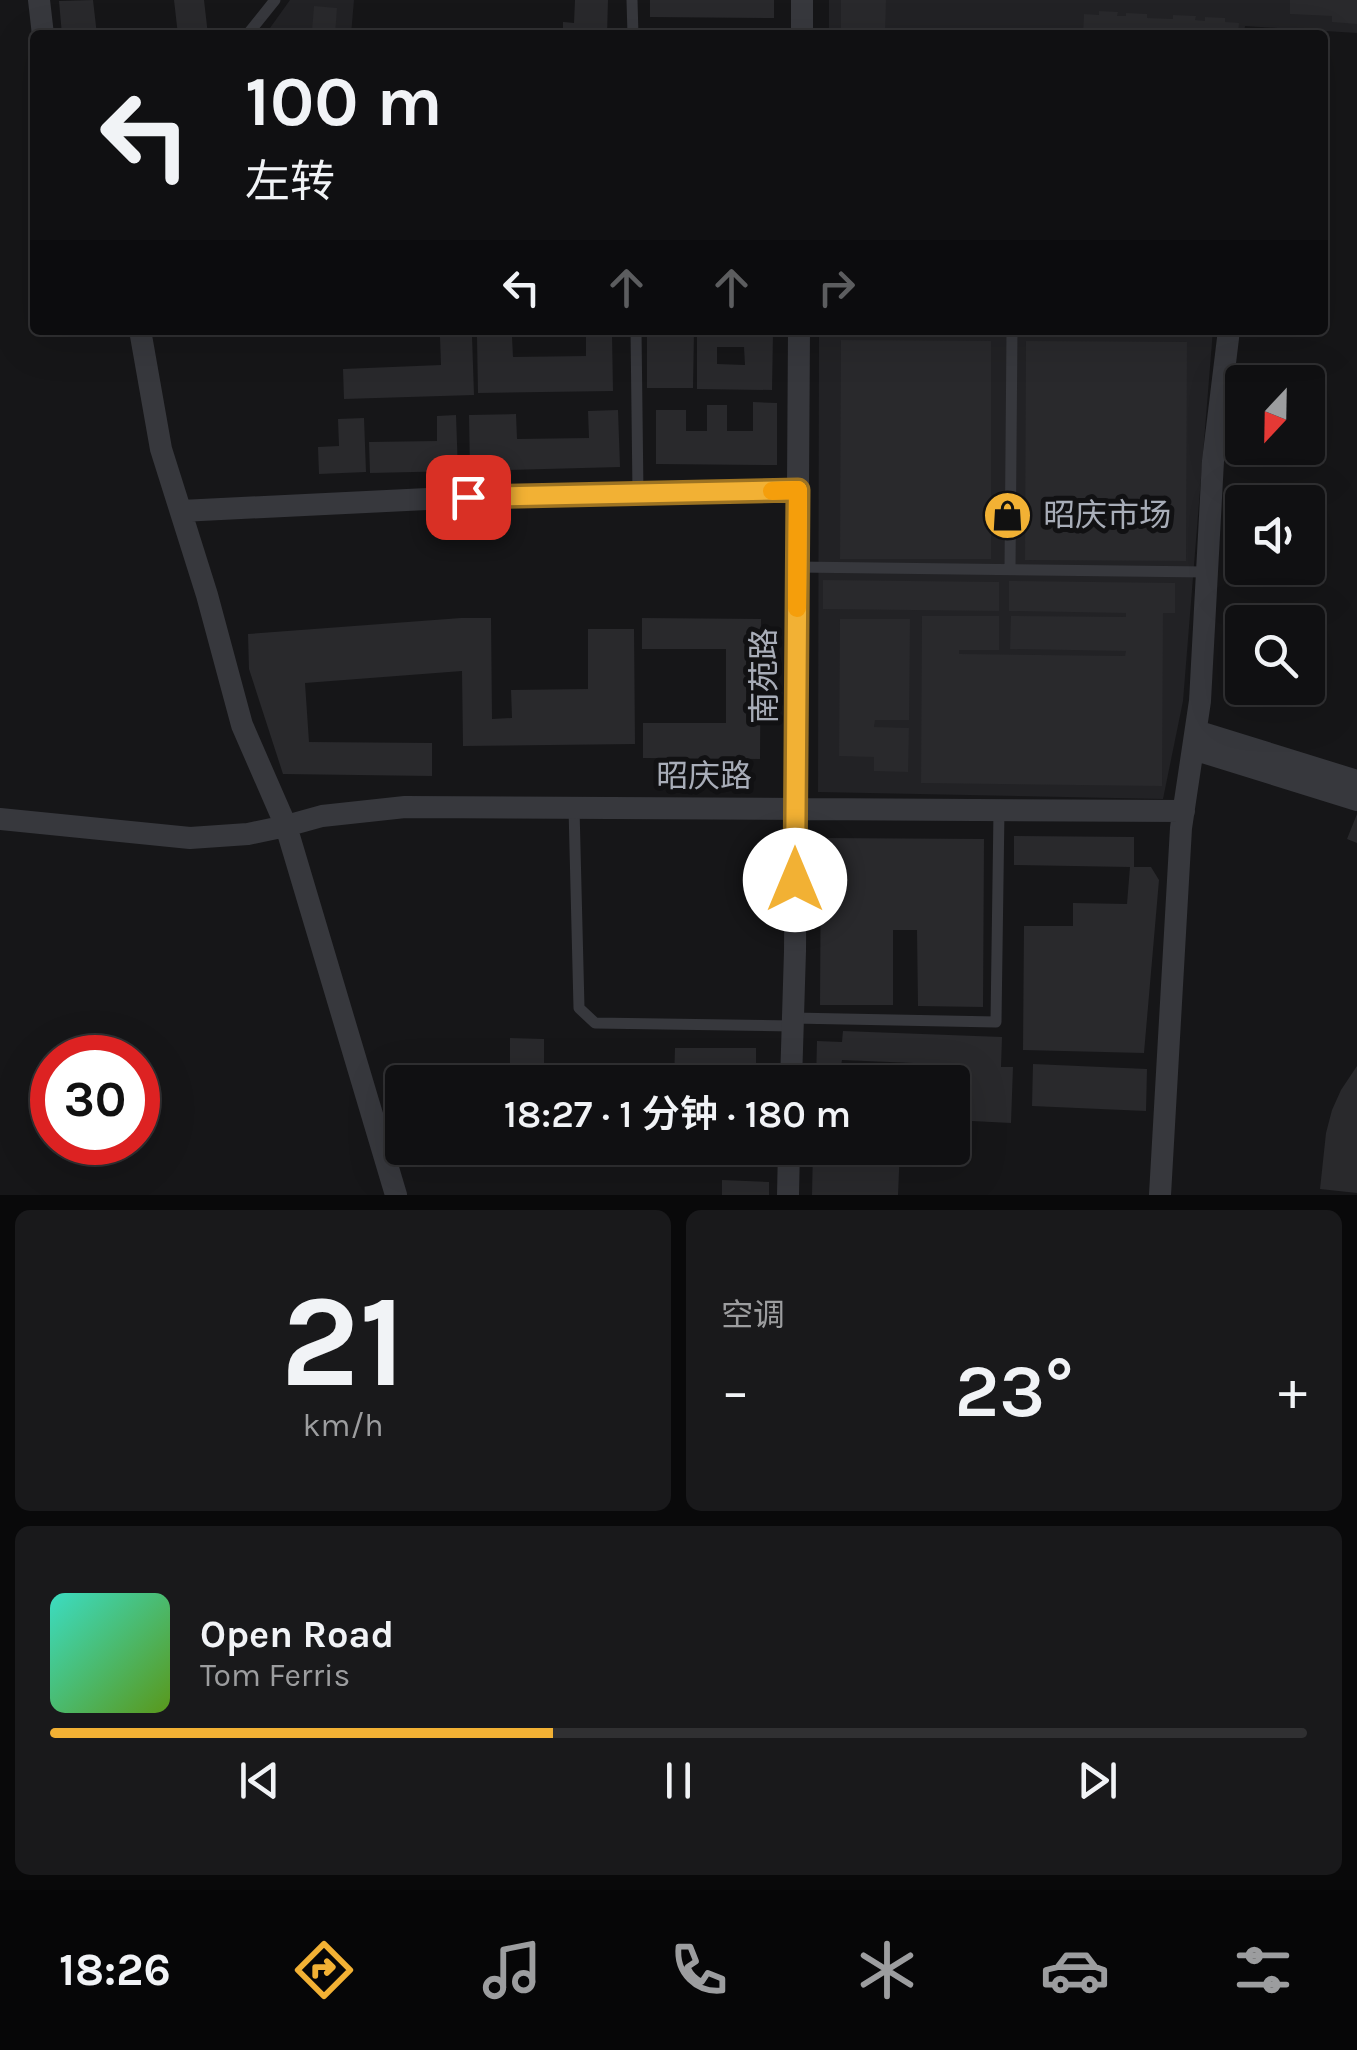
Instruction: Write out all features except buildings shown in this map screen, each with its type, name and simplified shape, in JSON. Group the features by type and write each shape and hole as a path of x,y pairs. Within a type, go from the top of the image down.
{"street":[{"path":"39,0 42,30"},
{"path":"802,0 802,30"},
{"path":"141,335 161,449 242,725 286,826 396,1195"},
{"name":"南苑路","path":"791,1065 799,335"},
{"path":"1160,1195 1184,811 1200,701 1213,461 1228,335"},
{"path":"180,511 468,497 798,490"},
{"path":"1194,740 1357,781"},
{"path":"1194,740 1357,800"},
{"name":"昭庆路","path":"0,818 190,838 248,834 322,816 405,808 1184,811"},
{"path":"788,1195 789,1165"}],"lane":[{"path":"251,30 275,0"},
{"path":"632,0 633,30"},
{"path":"636,335 638,494"},
{"path":"1010,569 1012,335"},
{"path":"798,567 1207,572"},
{"path":"574,808 579,1008 594,1023 996,1022 999,810"}],"shaded area":[{"path":"290,0 354,0 351,30 269,30"},
{"path":"829,0 1357,0 1357,33 1245,26 1245,30 829,30"},
{"name":"昭庆市场","path":"819,335 1213,335 1183,701 1163,799 818,792"}],"slow traffic":[{"path":"772,491 798,490 797,608"}],"place":[{"name":"昭庆市场","path":"1008,515"}],"route":[{"path":"468,497 798,490 795,880"}]}
